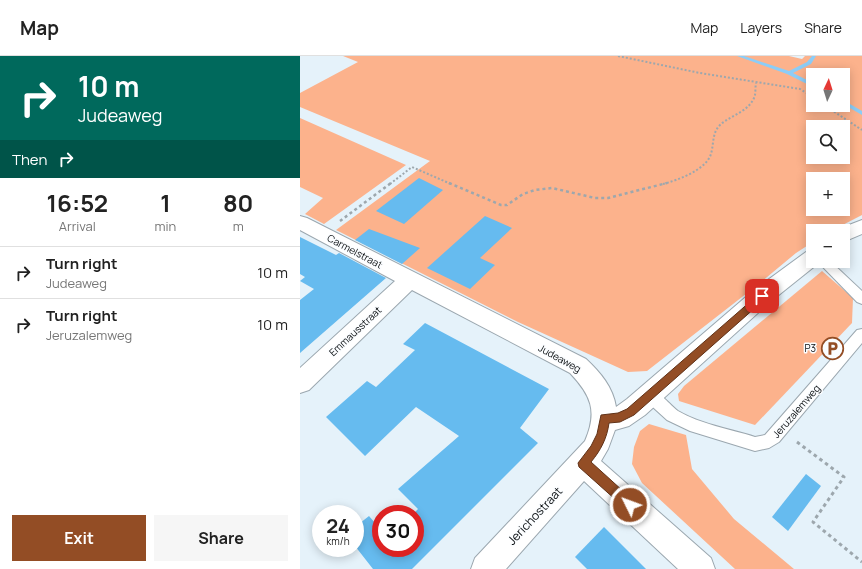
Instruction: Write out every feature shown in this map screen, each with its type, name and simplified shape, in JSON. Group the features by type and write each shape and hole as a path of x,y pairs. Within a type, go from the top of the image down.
{"street":[{"name":"Carmelstraat","path":"300,222 410,280"},
{"path":"850,232 862,226"},
{"path":"605,419 620,418 630,412 762,296 806,262"},
{"name":"Emmausstraat","path":"300,382 410,280"},
{"name":"Judeaweg","path":"410,280 578,366 590,376 604,403 605,419 602,434 595,449 583,463"},
{"path":"583,463 700,569"},
{"name":"Jerichostraat","path":"486,569 583,463"}],"lane":[{"path":"830,268 862,299"},
{"name":"Jeruzalemweg","path":"650,396 672,415 690,424 755,444 769,441 781,430 862,334"}],"path":[{"path":"618,56 692,72 800,89 806,93"},
{"path":"323,233 412,167 501,205 508,205 523,194 535,190 552,188 595,198 608,198 678,180 699,168 711,154 714,134 720,125 748,107 754,98 756,83"},
{"path":"835,112 862,130"},
{"path":"781,430 844,477 813,522 862,562"}],"shaded area":[{"path":"343,56 789,56 802,59 805,56 862,56 862,215 845,224 806,224 806,247 647,371 628,372 518,322 336,230 430,161 300,107 300,93 358,62"},
{"path":"300,118 406,165 324,224 305,214 323,198 300,187"},
{"path":"822,271 853,298 852,323 755,425 679,401 678,394 684,386"},
{"path":"649,424 686,435 692,469 734,519 794,569 735,569 642,483 632,464 634,447 640,431"}],"building":[{"path":"419,178 443,190 404,224 376,211"},
{"path":"485,216 512,228 480,258 495,265 470,289 427,268"},
{"path":"369,229 420,248 402,264 355,240"},
{"path":"300,237 336,255 339,253 386,278 300,353 300,300 314,289 300,281 305,277 300,274"},
{"path":"425,323 549,389 520,428 538,443 424,557 424,505 414,505 398,489 459,436 416,407 365,456 326,417 367,381 376,387 415,350 403,344"},
{"path":"806,474 821,486 788,531 772,517"},
{"path":"369,516 372,520 372,557 424,557 412,569 373,569 364,557 364,520"},
{"path":"604,527 646,569 587,569 575,557"}],"waterway":[{"path":"739,56 789,73"},
{"path":"789,73 809,63 814,56"},
{"path":"789,73 806,82"},
{"path":"850,106 862,113"}],"place":[{"name":"P3","path":"832,348"}],"route":[{"path":"630,505 583,463 595,449 602,434 605,419 620,418 630,412 762,296"}]}
